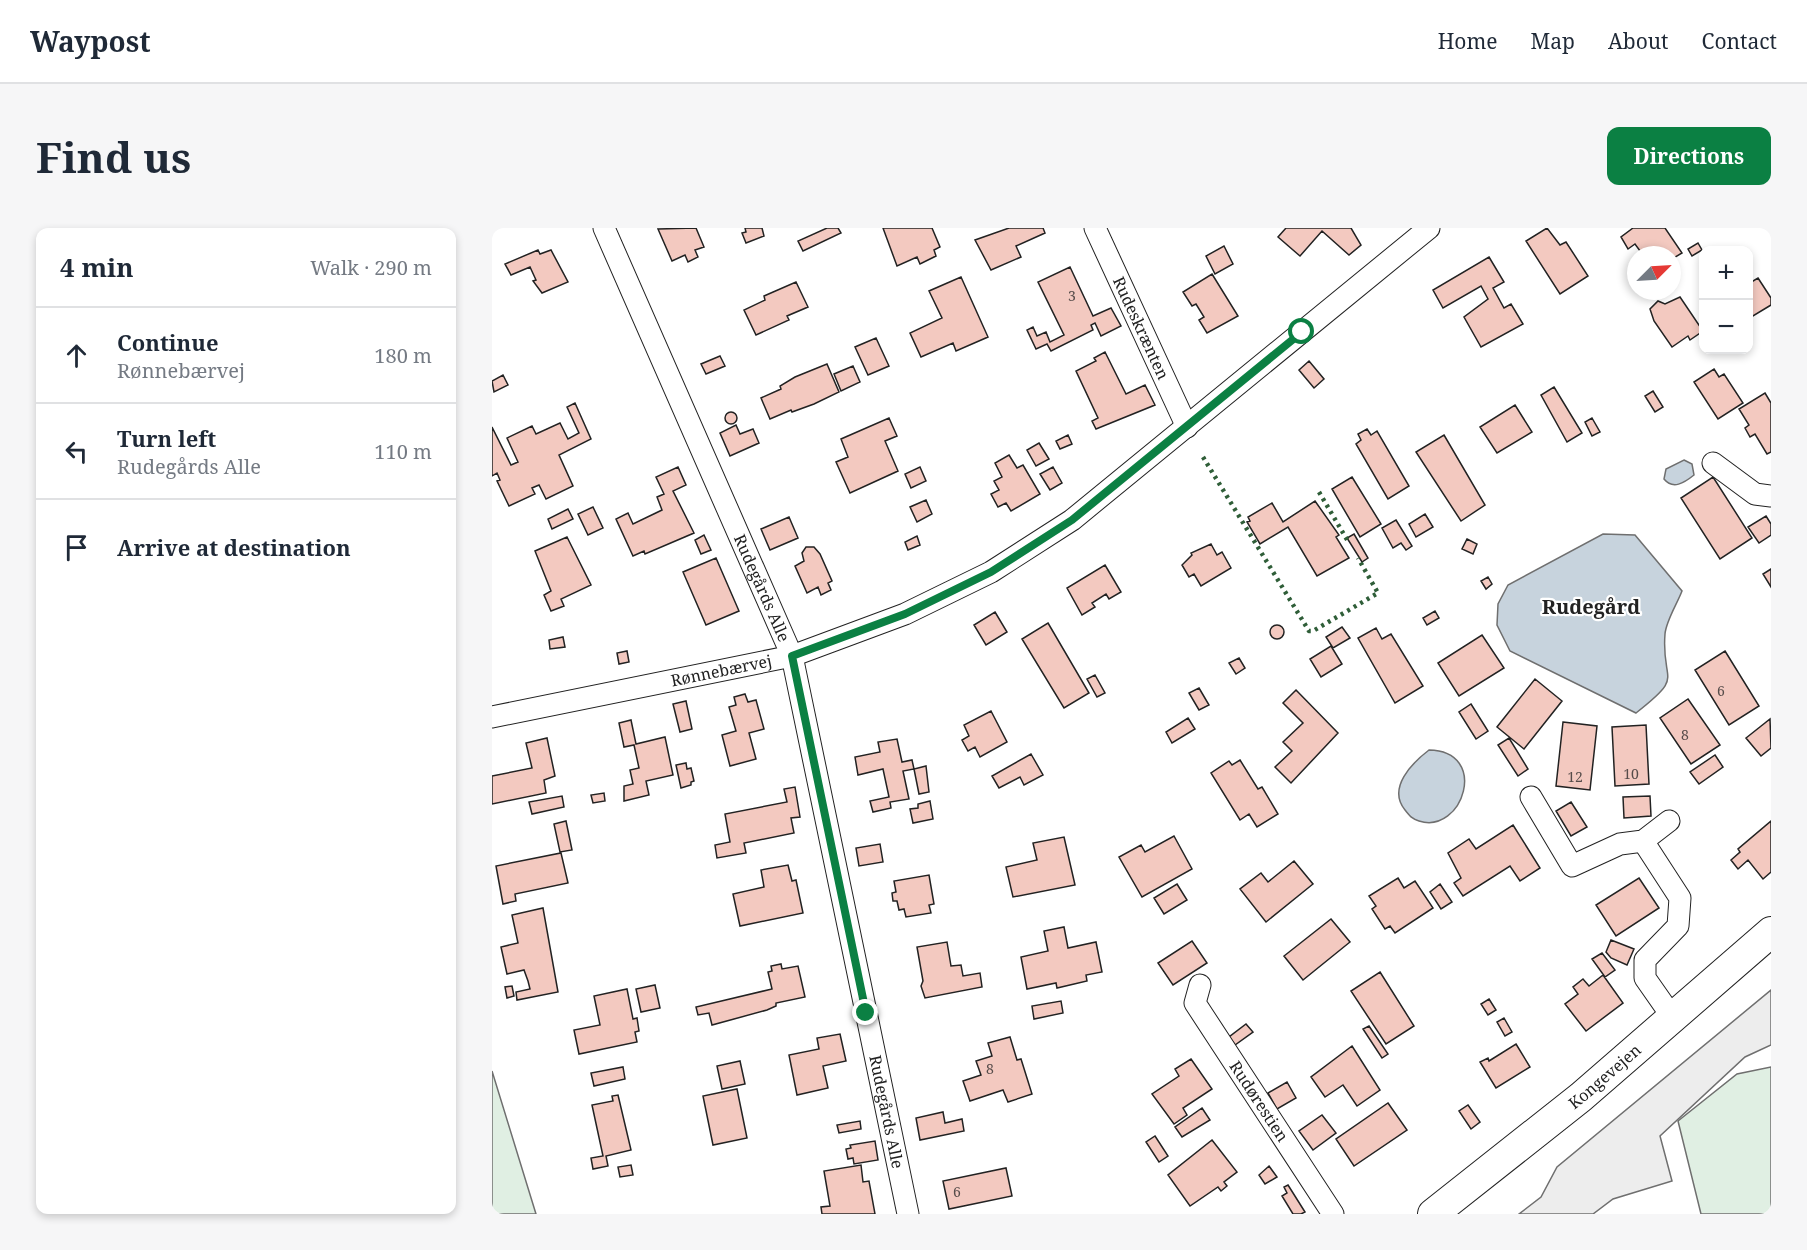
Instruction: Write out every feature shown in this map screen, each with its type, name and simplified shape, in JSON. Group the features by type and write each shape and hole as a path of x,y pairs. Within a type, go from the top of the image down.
{"main road":[{"name":"Kongevejen","path":"1433,1214 1581,1097 1771,932"}],"street":[{"name":"Rudegårds Alle","path":"604,228 792,656 908,1214"},
{"name":"Rudeskrænten","path":"1095,228 1187,427"},
{"name":"Rønnebærvej","path":"492,717 792,656 905,614 991,572 1072,520 1429,228"},
{"path":"1713,463 1755,494 1771,496"},
{"path":"1531,797 1572,866 1620,844 1644,841 1669,821"},
{"path":"1644,841 1680,898 1678,926 1645,960 1645,978 1673,1018"},
{"name":"Rudørestien","path":"1200,985 1195,1003 1333,1214"}],"green space":[{"path":"1771,1067 1771,1214 1701,1214 1678,1121 1737,1074"},
{"path":"492,1071 536,1214 492,1214"}],"shaded area":[{"path":"1684,460 1692,464 1694,475 1679,484 1667,482 1664,479 1666,469"},
{"path":"1603,534 1635,535 1682,591 1665,634 1668,678 1666,684 1636,713 1510,651 1497,625 1498,604 1508,585"},
{"path":"1429,750 1448,754 1459,763 1464,777 1463,791 1458,805 1448,816 1435,822 1419,821 1411,817 1400,802 1399,793 1400,785 1409,769"},
{"path":"1771,990 1771,1045 1745,1057 1660,1136 1672,1181 1613,1199 1593,1214 1519,1214 1541,1197 1557,1167"}],"building":[{"path":"696,228 704,247 695,250 698,257 688,262 685,255 672,261 658,229"},
{"path":"745,228 762,228 764,236 746,243 742,233 746,232"},
{"path":"827,228 838,228 841,233 803,251 798,241"},
{"path":"883,228 932,228 940,247 934,250 936,256 920,264 917,257 897,266"},
{"path":"1009,228 1043,228 1045,233 1016,246 1021,257 991,270 975,240"},
{"path":"1286,228 1351,228 1361,245 1349,255 1322,231 1300,256 1278,237"},
{"path":"1547,228 1560,245 1566,242 1588,276 1560,294 1526,241"},
{"path":"1633,228 1665,228 1677,246 1636,246 1635,244 1627,247 1621,237"},
{"path":"1698,243 1700,246 1699,252 1692,256 1688,249"},
{"path":"1224,246 1233,264 1215,274 1206,256"},
{"path":"538,250 540,254 551,250 568,282 542,293 533,281 536,280 530,267 511,275 505,264"},
{"path":"1489,257 1504,282 1493,288 1504,308 1511,304 1523,324 1481,347 1464,317 1488,299 1481,286 1443,308 1433,290"},
{"path":"1070,267 1093,316 1111,308 1121,326 1101,336 1095,323 1091,325 1093,330 1051,351 1047,344 1036,349 1027,330 1033,327 1037,336 1046,332 1050,342 1064,335 1038,282"},
{"path":"1212,274 1238,316 1207,333 1199,320 1204,317 1196,304 1192,306 1183,292"},
{"path":"961,277 988,337 956,351 953,343 921,357 910,333 942,318 929,291"},
{"path":"1758,278 1771,298 1771,305 1753,316 1753,300 1753,281"},
{"path":"796,282 808,307 787,316 789,320 756,335 744,310 765,300 764,296"},
{"path":"1681,298 1699,325 1699,334 1690,340 1688,336 1672,347 1654,321 1650,309 1658,301 1665,304"},
{"path":"876,338 889,366 868,375 855,347"},
{"path":"1105,352 1126,394 1145,385 1155,405 1096,429 1092,421 1098,418 1076,371 1096,361 1094,358"},
{"path":"720,356 725,366 706,374 701,364"},
{"path":"1309,361 1324,379 1314,388 1299,370"},
{"path":"827,364 839,392 814,404 770,419 761,398 781,389 780,386 795,377"},
{"path":"853,366 860,382 841,391 834,374"},
{"path":"1714,369 1719,377 1724,374 1743,403 1718,419 1694,382"},
{"path":"503,375 508,385 494,392 492,381"},
{"path":"1554,387 1582,433 1567,442 1541,395"},
{"path":"1653,391 1663,407 1655,412 1645,396"},
{"path":"1765,393 1771,403 1771,452 1767,454 1755,434 1750,437 1745,428 1749,425 1739,409"},
{"path":"575,403 591,439 559,455 573,486 546,499 539,485 532,488 535,494 509,506 497,481 500,480 497,473 492,476 492,427 511,465 518,462 507,438 532,426 536,434 560,423 568,439 579,433 567,407"},
{"path":"1515,405 1532,432 1497,453 1480,427"},
{"path":"733,412 736,413 736,423 729,424 726,423 725,416 726,413"},
{"path":"889,418 897,436 885,441 898,471 850,493 836,462 848,457 841,439"},
{"path":"1592,418 1600,432 1592,436 1585,422"},
{"path":"736,425 740,434 753,429 759,443 730,456 720,433"},
{"path":"1367,429 1371,435 1377,431 1409,486 1388,499 1356,444 1361,440 1358,434"},
{"path":"1068,435 1072,444 1060,449 1056,441"},
{"path":"1444,435 1485,505 1461,521 1416,452"},
{"path":"1039,443 1049,459 1036,466 1027,450"},
{"path":"1009,455 1017,468 1023,465 1040,494 1011,511 1006,503 998,507 991,494 999,490 994,481 1002,477 995,463"},
{"path":"678,467 686,485 673,491 694,533 645,554 644,551 633,556 616,519 628,513 633,524 662,510 657,497 664,494 656,477"},
{"path":"920,467 926,481 911,488 905,474"},
{"path":"1053,467 1062,483 1050,490 1040,474"},
{"path":"1352,477 1381,524 1360,537 1332,489"},
{"path":"1713,477 1752,538 1720,559 1681,498"},
{"path":"926,500 932,514 917,522 910,507"},
{"path":"1315,501 1339,535 1336,537 1349,558 1317,576 1288,527 1260,544 1247,522 1250,521 1248,517 1272,503 1283,522"},
{"path":"593,507 603,528 588,535 578,514"},
{"path":"568,509 573,519 552,529 548,519"},
{"path":"1425,514 1433,527 1416,537 1409,524"},
{"path":"1766,516 1771,524 1771,535 1759,543 1748,527"},
{"path":"789,517 798,538 770,550 761,529"},
{"path":"1396,520 1412,546 1406,550 1401,543 1393,548 1382,528"},
{"path":"1354,534 1368,558 1362,562 1347,538"},
{"path":"704,535 711,550 701,554 695,540"},
{"path":"917,536 920,545 908,550 905,542"},
{"path":"567,537 591,585 561,599 564,606 551,611 544,595 551,591 535,551"},
{"path":"1467,539 1477,544 1473,554 1462,549"},
{"path":"1211,544 1217,555 1222,552 1231,568 1201,586 1194,574 1189,577 1182,565 1192,555 1191,553"},
{"path":"806,547 814,547 820,554 832,581 828,583 831,590 821,595 818,587 807,593 795,566 804,561 802,553"},
{"path":"716,558 739,611 706,625 683,572"},
{"path":"1105,565 1121,592 1109,599 1106,594 1092,603 1095,607 1082,615 1067,588"},
{"path":"1771,569 1771,587 1763,574"},
{"path":"1488,577 1492,584 1486,589 1481,581"},
{"path":"1435,611 1439,618 1427,625 1423,618"},
{"path":"995,612 1007,632 986,645 974,625"},
{"path":"1048,623 1089,693 1064,708 1022,639"},
{"path":"1277,625 1282,627 1284,632 1282,637 1277,639 1272,637 1270,632 1272,627"},
{"path":"1342,627 1350,638 1333,648 1326,637"},
{"path":"1376,628 1382,639 1391,634 1423,686 1395,703 1358,638"},
{"path":"1482,635 1504,668 1459,696 1438,663"},
{"path":"563,637 565,647 550,649 549,640"},
{"path":"1331,646 1342,664 1321,677 1310,659"},
{"path":"627,651 629,662 619,664 617,653"},
{"path":"1725,651 1759,706 1729,725 1695,670"},
{"path":"1239,658 1245,668 1236,674 1229,663"},
{"path":"1095,675 1105,693 1097,697 1087,679"},
{"path":"1535,679 1562,701 1524,749 1497,727"},
{"path":"1199,688 1209,705 1199,710 1189,693"},
{"path":"1296,690 1338,733 1291,783 1275,767 1292,751 1283,742 1303,723 1283,703"},
{"path":"745,694 748,702 756,700 764,729 749,733 756,759 730,766 722,735 736,731 729,707 736,705 734,697"},
{"path":"1688,699 1720,745 1691,764 1660,718"},
{"path":"686,701 692,729 680,732 673,704"},
{"path":"1471,704 1488,731 1476,739 1459,712"},
{"path":"991,711 1007,742 980,757 975,747 968,751 962,740 969,736 964,725"},
{"path":"1188,718 1195,729 1172,743 1166,732"},
{"path":"1770,719 1771,748 1761,756 1746,738"},
{"path":"631,720 636,744 665,737 673,775 646,781 649,795 624,801 624,786 633,784 630,770 639,768 634,745 624,747 619,723"},
{"path":"1563,722 1597,726 1590,790 1556,786"},
{"path":"1646,725 1649,784 1615,786 1612,727"},
{"path":"547,738 555,776 544,780 546,793 492,804 492,776 532,768 526,743"},
{"path":"1509,738 1528,769 1518,776 1498,745"},
{"path":"897,739 902,762 912,760 914,769 903,771 909,799 890,802 891,808 873,812 870,801 889,797 883,769 858,775 855,757 880,752 878,742"},
{"path":"1031,754 1043,775 1024,785 1020,777 999,788 992,776"},
{"path":"1715,755 1723,767 1699,784 1690,772"},
{"path":"1240,760 1258,789 1262,787 1278,814 1257,827 1249,814 1240,820 1211,773 1229,761 1232,765"},
{"path":"686,763 687,769 691,768 694,781 691,785 681,788 676,765"},
{"path":"926,766 929,792 919,794 914,769"},
{"path":"795,787 800,817 791,818 794,833 744,843 746,853 717,858 715,845 730,842 725,814 787,802 784,789"},
{"path":"604,793 605,801 593,803 591,795"},
{"path":"562,796 564,807 532,814 529,802"},
{"path":"1650,796 1651,816 1624,818 1623,797"},
{"path":"930,801 933,819 913,823 910,809 918,808 918,804"},
{"path":"1571,802 1587,827 1571,836 1556,811"},
{"path":"566,821 572,850 560,852 554,824"},
{"path":"1771,821 1771,872 1763,879 1748,860 1738,869 1731,860 1740,852 1738,849"},
{"path":"1513,825 1540,868 1520,881 1510,866 1463,896 1454,883 1461,878 1448,853 1469,839 1476,849"},
{"path":"1174,836 1192,869 1142,897 1119,857 1141,845 1145,852"},
{"path":"1064,837 1075,885 1013,897 1006,867 1037,860 1033,843"},
{"path":"880,844 883,862 859,866 856,848"},
{"path":"561,853 568,883 515,894 516,901 503,904 496,866"},
{"path":"1294,861 1313,884 1266,922 1240,889 1261,873 1268,882"},
{"path":"788,865 792,881 796,880 803,913 740,926 733,894 764,887 761,870"},
{"path":"929,875 934,904 929,905 931,913 906,917 904,909 899,910 897,901 893,901 892,893 896,892 894,881"},
{"path":"1398,878 1404,888 1415,881 1433,908 1395,933 1390,926 1385,929 1372,909 1376,906 1369,896"},
{"path":"1639,878 1659,908 1616,936 1596,905"},
{"path":"1177,884 1187,900 1164,914 1154,898"},
{"path":"1440,884 1452,902 1441,909 1430,892"},
{"path":"543,908 558,992 517,1000 516,992 530,989 528,981 524,970 507,974 501,947 518,943 512,915"},
{"path":"1331,919 1350,942 1303,980 1284,956"},
{"path":"1064,927 1068,948 1096,942 1102,972 1086,975 1087,981 1057,988 1056,983 1027,989 1021,957 1048,951 1044,931"},
{"path":"1611,940 1634,949 1627,965 1611,958 1606,952"},
{"path":"1192,941 1207,963 1173,985 1158,963"},
{"path":"947,942 951,966 961,965 963,976 980,973 982,987 925,998 921,986 923,981 917,947"},
{"path":"1602,953 1615,970 1605,977 1592,959"},
{"path":"781,964 782,969 798,966 805,997 776,1003 776,1006 767,1010 712,1025 709,1013 698,1015 696,1007 772,989 768,972 772,971 771,966"},
{"path":"1380,972 1414,1026 1386,1044 1351,991"},
{"path":"1603,975 1623,1003 1586,1031 1565,1004 1578,994 1573,987 1583,979 1589,986"},
{"path":"655,985 660,1008 641,1012 636,989"},
{"path":"512,986 514,996 507,998 505,987"},
{"path":"627,989 633,1019 637,1018 639,1031 635,1032 637,1042 579,1054 574,1030 600,1025 594,996"},
{"path":"1489,999 1496,1010 1488,1015 1481,1004"},
{"path":"1061,1001 1063,1013 1034,1019 1032,1006"},
{"path":"1504,1018 1512,1032 1505,1036 1497,1022"},
{"path":"1246,1024 1253,1032 1235,1045 1229,1037"},
{"path":"1369,1026 1388,1054 1382,1058 1363,1029"},
{"path":"840,1034 846,1061 823,1066 828,1088 797,1095 789,1055 819,1049 817,1038"},
{"path":"1010,1037 1017,1060 1021,1059 1032,1094 1008,1102 1003,1090 970,1101 963,1081 981,1075 976,1061 992,1056 988,1043"},
{"path":"1516,1044 1530,1067 1496,1088 1480,1062 1488,1058 1489,1061"},
{"path":"1352,1046 1380,1090 1357,1106 1343,1085 1325,1097 1311,1077"},
{"path":"1191,1059 1212,1089 1183,1108 1187,1115 1174,1124 1152,1094 1179,1076 1175,1069"},
{"path":"740,1061 745,1084 722,1089 717,1066"},
{"path":"623,1067 625,1079 594,1086 591,1073"},
{"path":"1287,1082 1296,1098 1277,1109 1268,1093"},
{"path":"737,1089 747,1138 713,1145 703,1096"},
{"path":"618,1095 631,1150 606,1156 608,1166 593,1169 591,1158 603,1156 592,1105 613,1101 612,1096"},
{"path":"1388,1103 1407,1130 1354,1166 1336,1139"},
{"path":"1468,1105 1480,1122 1471,1129 1459,1111"},
{"path":"1202,1108 1210,1120 1182,1137 1175,1127"},
{"path":"943,1112 945,1123 962,1119 964,1131 920,1140 916,1118"},
{"path":"1322,1115 1336,1133 1313,1150 1299,1131"},
{"path":"860,1121 861,1129 839,1133 837,1125"},
{"path":"1155,1136 1168,1156 1159,1162 1146,1142"},
{"path":"1212,1140 1237,1172 1224,1182 1227,1186 1221,1191 1218,1187 1190,1206 1168,1175"},
{"path":"875,1141 878,1160 854,1164 853,1158 848,1159 846,1149 851,1148 850,1145"},
{"path":"631,1165 633,1175 620,1177 618,1167"},
{"path":"861,1165 863,1182 869,1181 875,1214 822,1214 821,1207 830,1206 824,1171"},
{"path":"1269,1166 1277,1177 1265,1184 1259,1175"},
{"path":"1006,1168 1012,1196 949,1209 943,1181"},
{"path":"1288,1185 1305,1212 1293,1214 1282,1196 1287,1193 1284,1187"}],"hedge":[{"path":"1203,457 1309,631 1313,631 1378,593 1358,558"},
{"path":"1319,492 1349,543"}],"district":[{"name":"Rudegård","path":"1591,607"}],"route":[{"path":"866,1013 792,656 905,614 991,572 1072,520 1302,332"}]}
